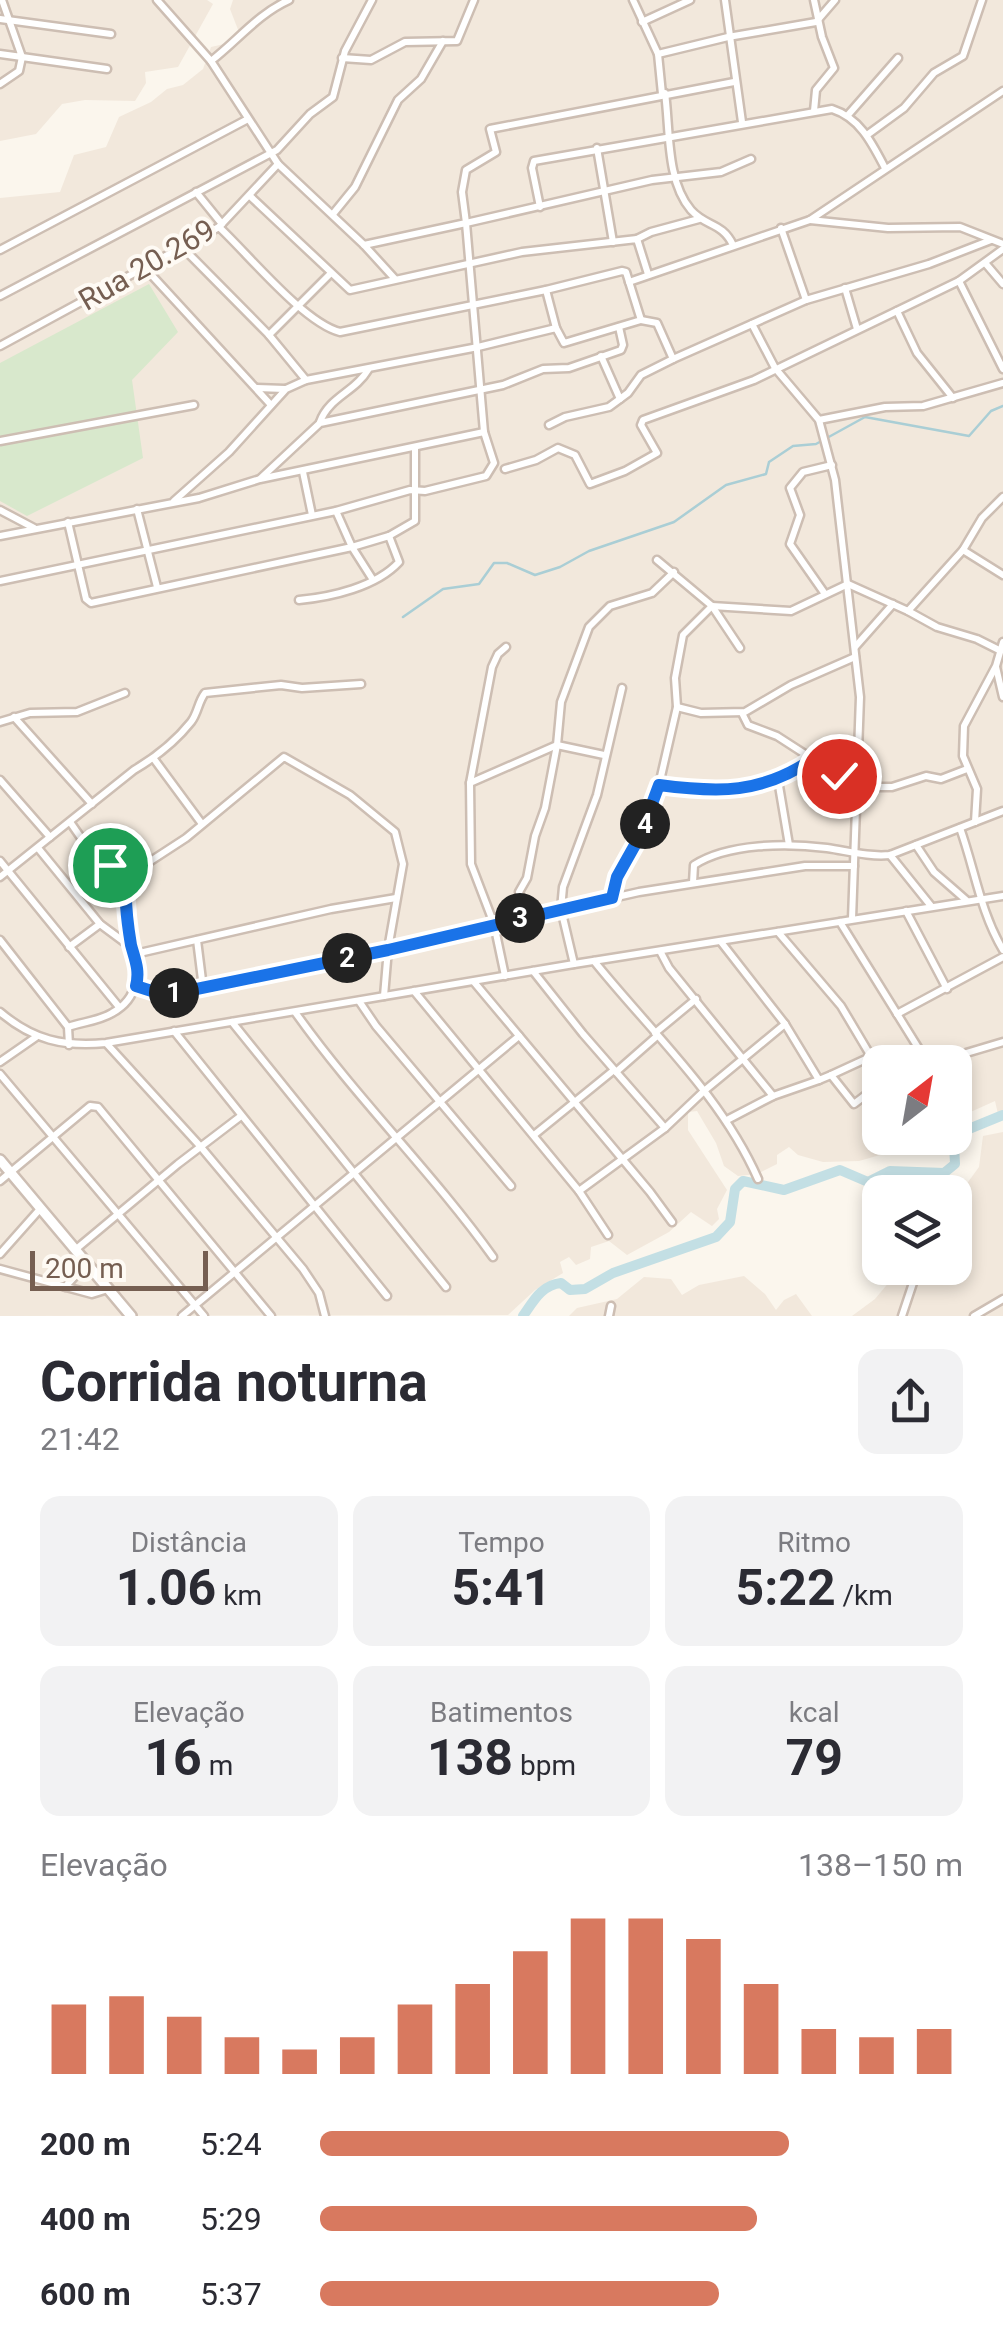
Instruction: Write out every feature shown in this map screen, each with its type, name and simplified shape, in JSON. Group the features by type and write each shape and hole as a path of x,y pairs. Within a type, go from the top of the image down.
{"street":[{"path":"0,84 19,71 22,58 2,0"},
{"path":"157,0 211,61 278,164 395,279"},
{"path":"211,61 243,36 265,11 289,0"},
{"path":"0,296 270,154 310,114 333,98 342,58 372,0"},
{"path":"342,58 362,62 405,42 459,39 474,0"},
{"path":"633,0 658,54 675,176 682,196 700,218 723,229 732,245"},
{"path":"642,22 690,0"},
{"path":"725,0 742,122"},
{"path":"814,0 834,68 816,90 814,111"},
{"path":"658,54 819,21 835,0"},
{"path":"867,135 904,108 934,72 963,56 982,0"},
{"path":"0,20 111,34"},
{"path":"333,214 355,187 398,100 420,79 443,41"},
{"path":"0,54 107,68"},
{"path":"848,115 898,58"},
{"path":"0,582 486,476 494,462 484,432 462,192 466,170 496,152 490,129 734,82"},
{"path":"629,282 810,220 1001,92 1003,102"},
{"path":"540,207 534,161 814,111 832,109 848,115 867,135 885,168"},
{"path":"0,250 248,118"},
{"path":"597,148 613,242"},
{"path":"364,245 675,176 720,172 750,159"},
{"name":"Rua 20.269","path":"0,346 184,249 221,225 278,164"},
{"path":"196,192 221,225 299,305 330,330 340,332 472,306 622,271 641,320"},
{"path":"250,196 354,290 522,252 637,239 700,218"},
{"path":"505,469 536,460 558,448 575,455 592,484 655,457 656,450 641,425 644,420 732,390 898,312 986,264 1003,247 960,227 888,228 810,220"},
{"path":"781,228 806,300"},
{"path":"637,239 648,274"},
{"path":"549,425 565,417 606,409 633,388 642,375 806,300 929,264 991,240"},
{"path":"184,249 306,380"},
{"path":"986,264 1003,284"},
{"path":"146,269 272,405"},
{"path":"269,336 331,273"},
{"path":"958,281 1003,368"},
{"path":"845,288 857,329"},
{"path":"546,290 564,343 641,320 657,322 673,359"},
{"path":"898,312 918,354 953,398"},
{"path":"752,324 775,368 818,420 832,466 860,697 852,919"},
{"path":"320,423 503,386 547,368 569,368 622,348 619,327"},
{"path":"174,500 229,452 286,389 306,380 556,328"},
{"path":"601,356 620,399"},
{"path":"260,479 278,466 320,423 331,403 355,386 368,369"},
{"path":"818,420 885,407 924,406 1003,383"},
{"path":"256,388 286,389"},
{"path":"0,442 194,405"},
{"path":"0,536 199,498 260,479 484,432"},
{"path":"68,522 76,565 91,604 352,547 389,536 416,521 415,446"},
{"path":"825,594 790,544 800,514 790,488 803,472 832,466"},
{"path":"303,472 312,516"},
{"path":"908,610 963,550 982,518 1003,498"},
{"path":"137,508 157,587"},
{"path":"0,510 34,528"},
{"path":"336,511 373,580"},
{"path":"298,600 335,594 373,580 399,562 389,536"},
{"path":"963,550 1003,574"},
{"path":"657,560 712,606 740,648"},
{"path":"524,917 518,892 529,870 557,746 560,702 588,628 610,606 652,593 674,572"},
{"path":"612,898 617,877 640,836 659,785 678,708 675,678 682,638 686,628 712,606 791,611 848,584 908,610 937,628 1001,646 996,666 966,721 963,756 976,790 974,822"},
{"path":"678,708 698,713 742,713 855,653 893,604"},
{"path":"505,976 494,924 471,864 470,783 492,667 506,647"},
{"path":"996,666 1003,697"},
{"path":"0,877 154,758 194,719 200,696 212,690 360,684"},
{"path":"574,964 562,909 562,887 597,795 622,688"},
{"path":"0,722 54,710 77,712 125,693"},
{"path":"742,713 748,725 777,736 856,787 892,787 926,776 942,779 966,768"},
{"path":"14,717 92,804"},
{"path":"470,783 557,746 604,755"},
{"path":"154,758 202,824"},
{"path":"70,822 97,862 128,869 156,859 261,779 280,759 288,758 342,790 392,827 403,858 384,996"},
{"path":"659,785 720,792 778,780 813,759"},
{"path":"0,780 50,837"},
{"path":"778,780 789,846"},
{"path":"693,883 692,869 698,862 741,850 789,846 890,855 1003,811"},
{"path":"897,1014 947,989 1003,953 979,900 975,871 960,828"},
{"path":"916,845 934,872 966,900"},
{"path":"38,848 100,924 133,951 396,898"},
{"path":"890,855 931,906"},
{"path":"0,861 120,1008"},
{"path":"136,986 161,994 203,988 612,898 805,866 854,866"},
{"path":"68,1027 111,1014 136,986 138,974 126,888 128,869"},
{"path":"0,1012 36,1036 69,1045 106,1044 413,990 1003,896"},
{"path":"906,910 947,989"},
{"path":"840,922 917,1045"},
{"path":"68,947 100,924"},
{"path":"726,1120 773,1096 868,1058 869,1052 841,1006 778,932"},
{"path":"0,940 68,1027 69,1045"},
{"path":"196,940 203,988"},
{"path":"721,942 785,1024 819,1080"},
{"path":"660,950 773,1096"},
{"path":"594,961 704,1090 739,1138 758,1179"},
{"path":"533,971 664,1128"},
{"path":"473,981 672,1222"},
{"path":"413,990 579,1190 608,1235"},
{"path":"534,1135 615,1071 696,999"},
{"path":"358,1000 438,1102 511,1186"},
{"path":"295,1012 493,1257"},
{"path":"231,1021 446,1287"},
{"path":"579,1190 664,1128 785,1024"},
{"path":"174,1030 387,1296"},
{"path":"0,1062 36,1036"},
{"path":"182,1316 519,1036"},
{"path":"972,1051 1003,1042"},
{"path":"106,1044 276,1236 319,1293 325,1316"},
{"path":"0,1074 204,1316"},
{"path":"831,1075 854,1104 862,1098"},
{"path":"0,1181 90,1106 98,1107 272,1316"},
{"path":"75,1250 241,1116"},
{"path":"0,1160 130,1316"},
{"path":"0,1254 40,1209"},
{"path":"64,1288 86,1264"},
{"path":"0,1269 64,1288 97,1294 108,1289"},
{"path":"902,1316 912,1285"},
{"path":"974,1316 1003,1299"},
{"path":"609,1316 611,1306"}],"shaded area":[{"path":"0,0 207,0 213,4 178,67 145,72 146,83 135,101 85,100 62,104 36,134 0,141"},
{"path":"233,0 1003,0 1003,1113 998,1114 995,1101 972,1111 972,1045 862,1045 862,1155 880,1155 859,1161 823,1162 798,1155 789,1147 777,1155 777,1164 757,1174 738,1176 724,1166 697,1111 688,1112 688,1130 727,1190 717,1209 719,1219 712,1226 691,1212 669,1232 627,1255 609,1241 591,1247 590,1259 576,1265 569,1257 560,1262 563,1273 535,1290 508,1315 0,1316 0,198 60,192 74,155 106,147 119,117 151,102 167,89 183,85 203,69 211,47 242,40 230,9"},
{"path":"1003,1132 1003,1316 852,1316 887,1285 972,1285 972,1177 979,1167 983,1136"},
{"path":"744,1276 776,1310 796,1294 812,1316 569,1316 577,1308 617,1299 644,1277 671,1279 682,1295 699,1285"}],"green space":[{"path":"149,284 178,332 132,380 143,458 27,516 0,501 0,363"}],"waterway":[{"path":"403,617 443,589 479,584 494,563 507,563 535,575 589,551 674,522 726,485 766,474 769,462 793,446 816,444 865,417 969,436 991,411 1003,406"},
{"path":"523,1316 538,1295 554,1284 561,1283 570,1290 585,1289 613,1273 716,1237 730,1222 735,1189 743,1181 784,1190 840,1170 868,1182 890,1171 944,1173 955,1164 954,1144 959,1133 1003,1115"}],"route":[{"path":"110,865 128,869 132,948 138,964 136,986 172,994 388,950 612,898 617,877 640,836 659,785 730,791 778,780 813,759 839,776"}]}
